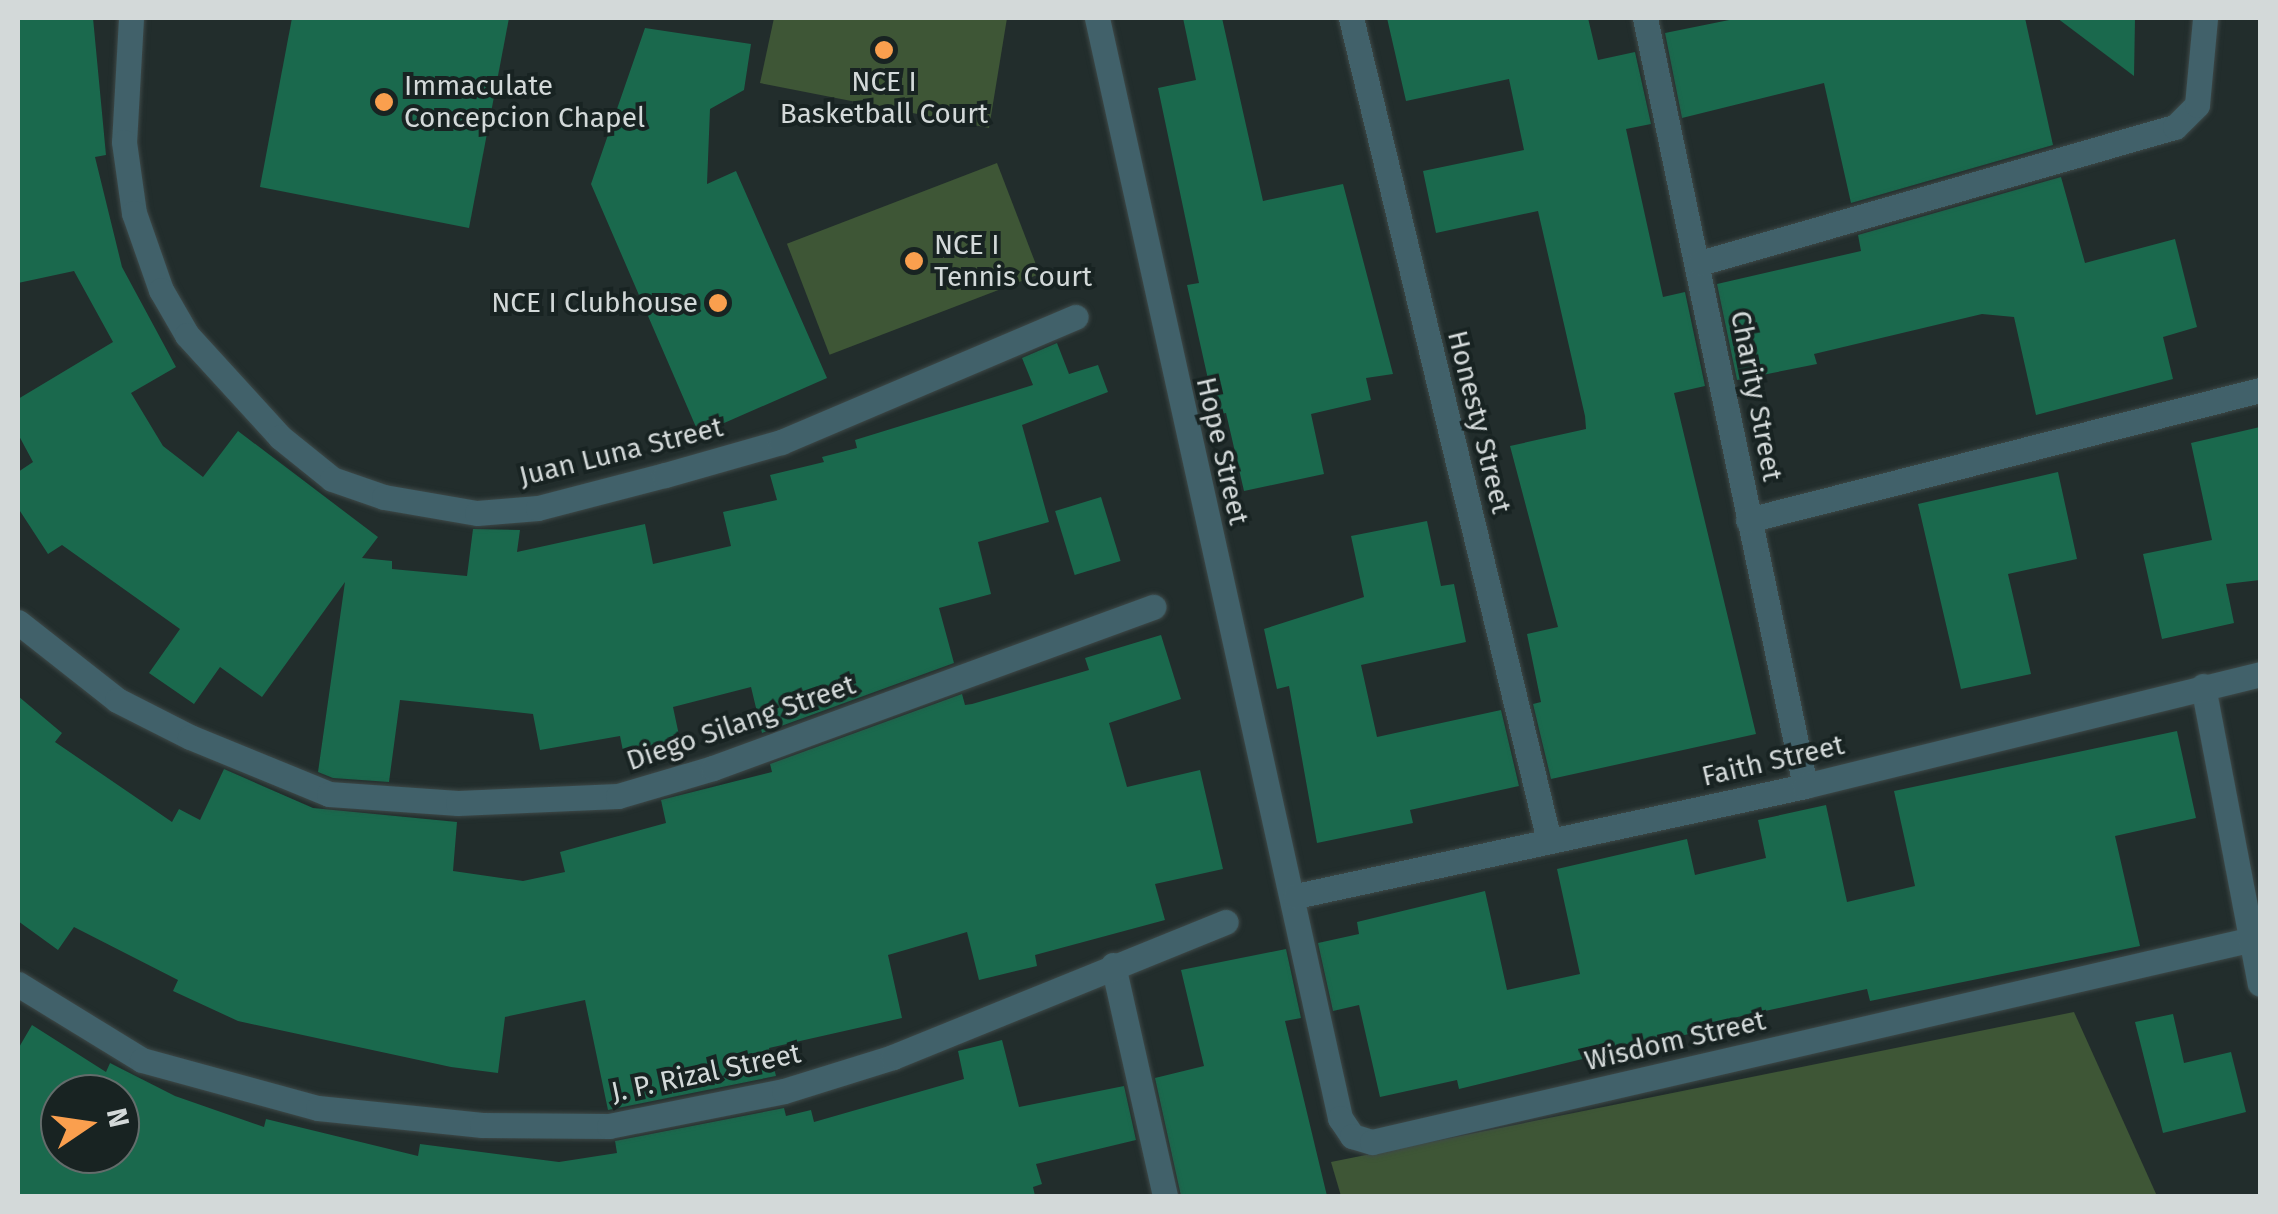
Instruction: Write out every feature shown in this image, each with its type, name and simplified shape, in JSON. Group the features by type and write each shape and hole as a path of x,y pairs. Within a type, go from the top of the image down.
{"street":[{"name":"Juan Luna Street","path":"131,18 124,142 134,214 161,290 187,336 280,438 332,479 384,498 477,512 538,508 665,475 781,442 1076,317"},
{"name":"Hope Street","path":"1097,18 1296,896"},
{"name":"Honesty Street","path":"1350,18 1549,842"},
{"name":"Charity Street","path":"1645,18 1700,263 1748,520 1805,786"},
{"path":"1700,263 2175,127 2197,106 2205,18"},
{"path":"1748,520 2260,390"},
{"name":"Diego Silang Street","path":"18,622 117,700 190,738 329,794 458,803 618,796 713,768 1153,608"},
{"name":"Faith Street","path":"1296,896 1805,786 2260,674"},
{"path":"2204,686 2260,984"},
{"name":"Wisdom Street","path":"1296,896 1340,1118 1352,1136 1372,1142 2252,939"},
{"name":"J. P. Rizal Street","path":"18,984 142,1060 318,1108 482,1124 609,1126 784,1092 893,1057 1226,922"},
{"path":"1113,965 1164,1196"}],"green space":[{"name":"NCE I Basketball Court","path":"774,18 1007,18 989,128 760,83"},
{"name":"NCE I Tennis Court","path":"997,163 1040,274 830,355 787,244"},
{"path":"2074,1012 2157,1196 1341,1196 1331,1162"}],"building":[{"path":"18,18 93,18 106,155 95,157 122,267 176,367 131,393 163,446 203,477 238,431 378,537 362,558 392,561 392,569 467,576 473,529 520,530 517,552 645,524 653,564 731,546 723,512 777,500 770,475 824,462 822,457 857,448 855,440 1033,385 1022,358 1057,343 1069,374 1098,365 1108,392 1022,425 1049,522 978,542 991,594 939,608 954,663 762,733 751,687 673,707 680,740 623,751 620,736 540,750 533,714 400,700 389,782 333,778 318,772 345,582 262,697 220,667 194,704 149,673 180,629 62,545 48,554 18,508 18,472 33,462 18,434 18,399 113,342 74,271 18,283"},
{"name":"Immaculate Concepcion Chapel","path":"292,18 509,18 469,228 260,187"},
{"path":"1183,18 1222,18 1263,201 1343,184 1393,374 1366,378 1371,400 1311,414 1324,474 1244,491 1226,413 1216,415 1187,285 1199,283 1158,88 1196,80"},
{"path":"1387,18 1588,18 1598,60 1635,52 1651,124 1626,129 1663,297 1685,292 1705,386 1674,393 1756,734 1551,779 1533,704 1541,702 1527,634 1558,627 1510,446 1586,429 1585,416 1538,211 1436,233 1423,171 1524,150 1509,79 1406,101"},
{"path":"1739,18 2025,18 2053,145 1851,203 1824,83 1682,118 1665,33"},
{"path":"2057,18 2135,18 2134,76"},
{"name":"NCE I Clubhouse","path":"645,28 751,44 744,90 710,109 707,184 736,171 827,378 699,434 591,184"},
{"path":"2061,177 2085,263 2175,239 2197,327 2163,337 2173,379 2036,415 2014,317 1982,314 1814,354 1817,364 1737,380 1717,284 1861,251 1858,235"},
{"path":"2260,427 2260,580 2226,584 2234,623 2162,639 2143,554 2212,540 2191,443"},
{"path":"2058,472 2077,559 2008,574 2031,674 1961,689 1918,504"},
{"path":"1101,497 1121,561 1075,575 1055,511"},
{"path":"1427,521 1441,586 1454,584 1466,642 1361,665 1377,737 1501,710 1519,786 1410,810 1413,823 1317,843 1289,686 1277,689 1264,629 1364,597 1351,536"},
{"path":"1161,635 1181,699 1109,723 1127,787 1200,770 1223,869 1155,884 1165,920 1035,955 1037,966 979,980 967,932 888,955 902,1018 769,1048 776,1076 608,1110 585,1000 505,1017 498,1073 451,1067 238,1021 173,991 178,980 74,927 58,950 18,921 18,696 62,733 55,742 172,822 179,809 200,820 224,769 313,808 457,822 453,871 523,881 565,872 560,852 666,823 661,800 772,772 770,764 962,694 965,705 972,704 1089,670 1085,658"},
{"path":"2177,731 2196,818 2115,836 2140,946 1870,1001 1867,989 1733,1018 1734,1024 1662,1040 1663,1048 1605,1061 1603,1054 1459,1089 1457,1080 1380,1097 1359,1005 1333,1011 1318,943 1359,934 1357,922 1485,891 1507,990 1580,974 1557,869 1687,839 1695,875 1766,858 1758,820 1826,805 1847,902 1915,886 1894,791"},
{"path":"1286,949 1301,1018 1285,1021 1327,1196 1181,1196 1155,1078 1204,1066 1181,970"},
{"path":"2173,1014 2184,1063 2231,1052 2246,1112 2163,1133 2135,1022"},
{"path":"32,1025 106,1072 110,1063 132,1074 40,1074 40,1174 140,1174 140,1078 175,1096 264,1127 266,1119 418,1156 420,1144 559,1162 617,1153 615,1141 784,1108 786,1116 811,1110 814,1122 964,1079 958,1051 1002,1040 1019,1107 1124,1086 1136,1140 1036,1164 1042,1184 1033,1187 1035,1196 18,1196 18,1049"}],"place":[{"name":"NCE I Basketball Court","path":"884,50"},
{"name":"Immaculate Concepcion Chapel","path":"384,102"},
{"name":"NCE I Tennis Court","path":"914,261"},
{"name":"NCE I Clubhouse","path":"718,303"}]}
